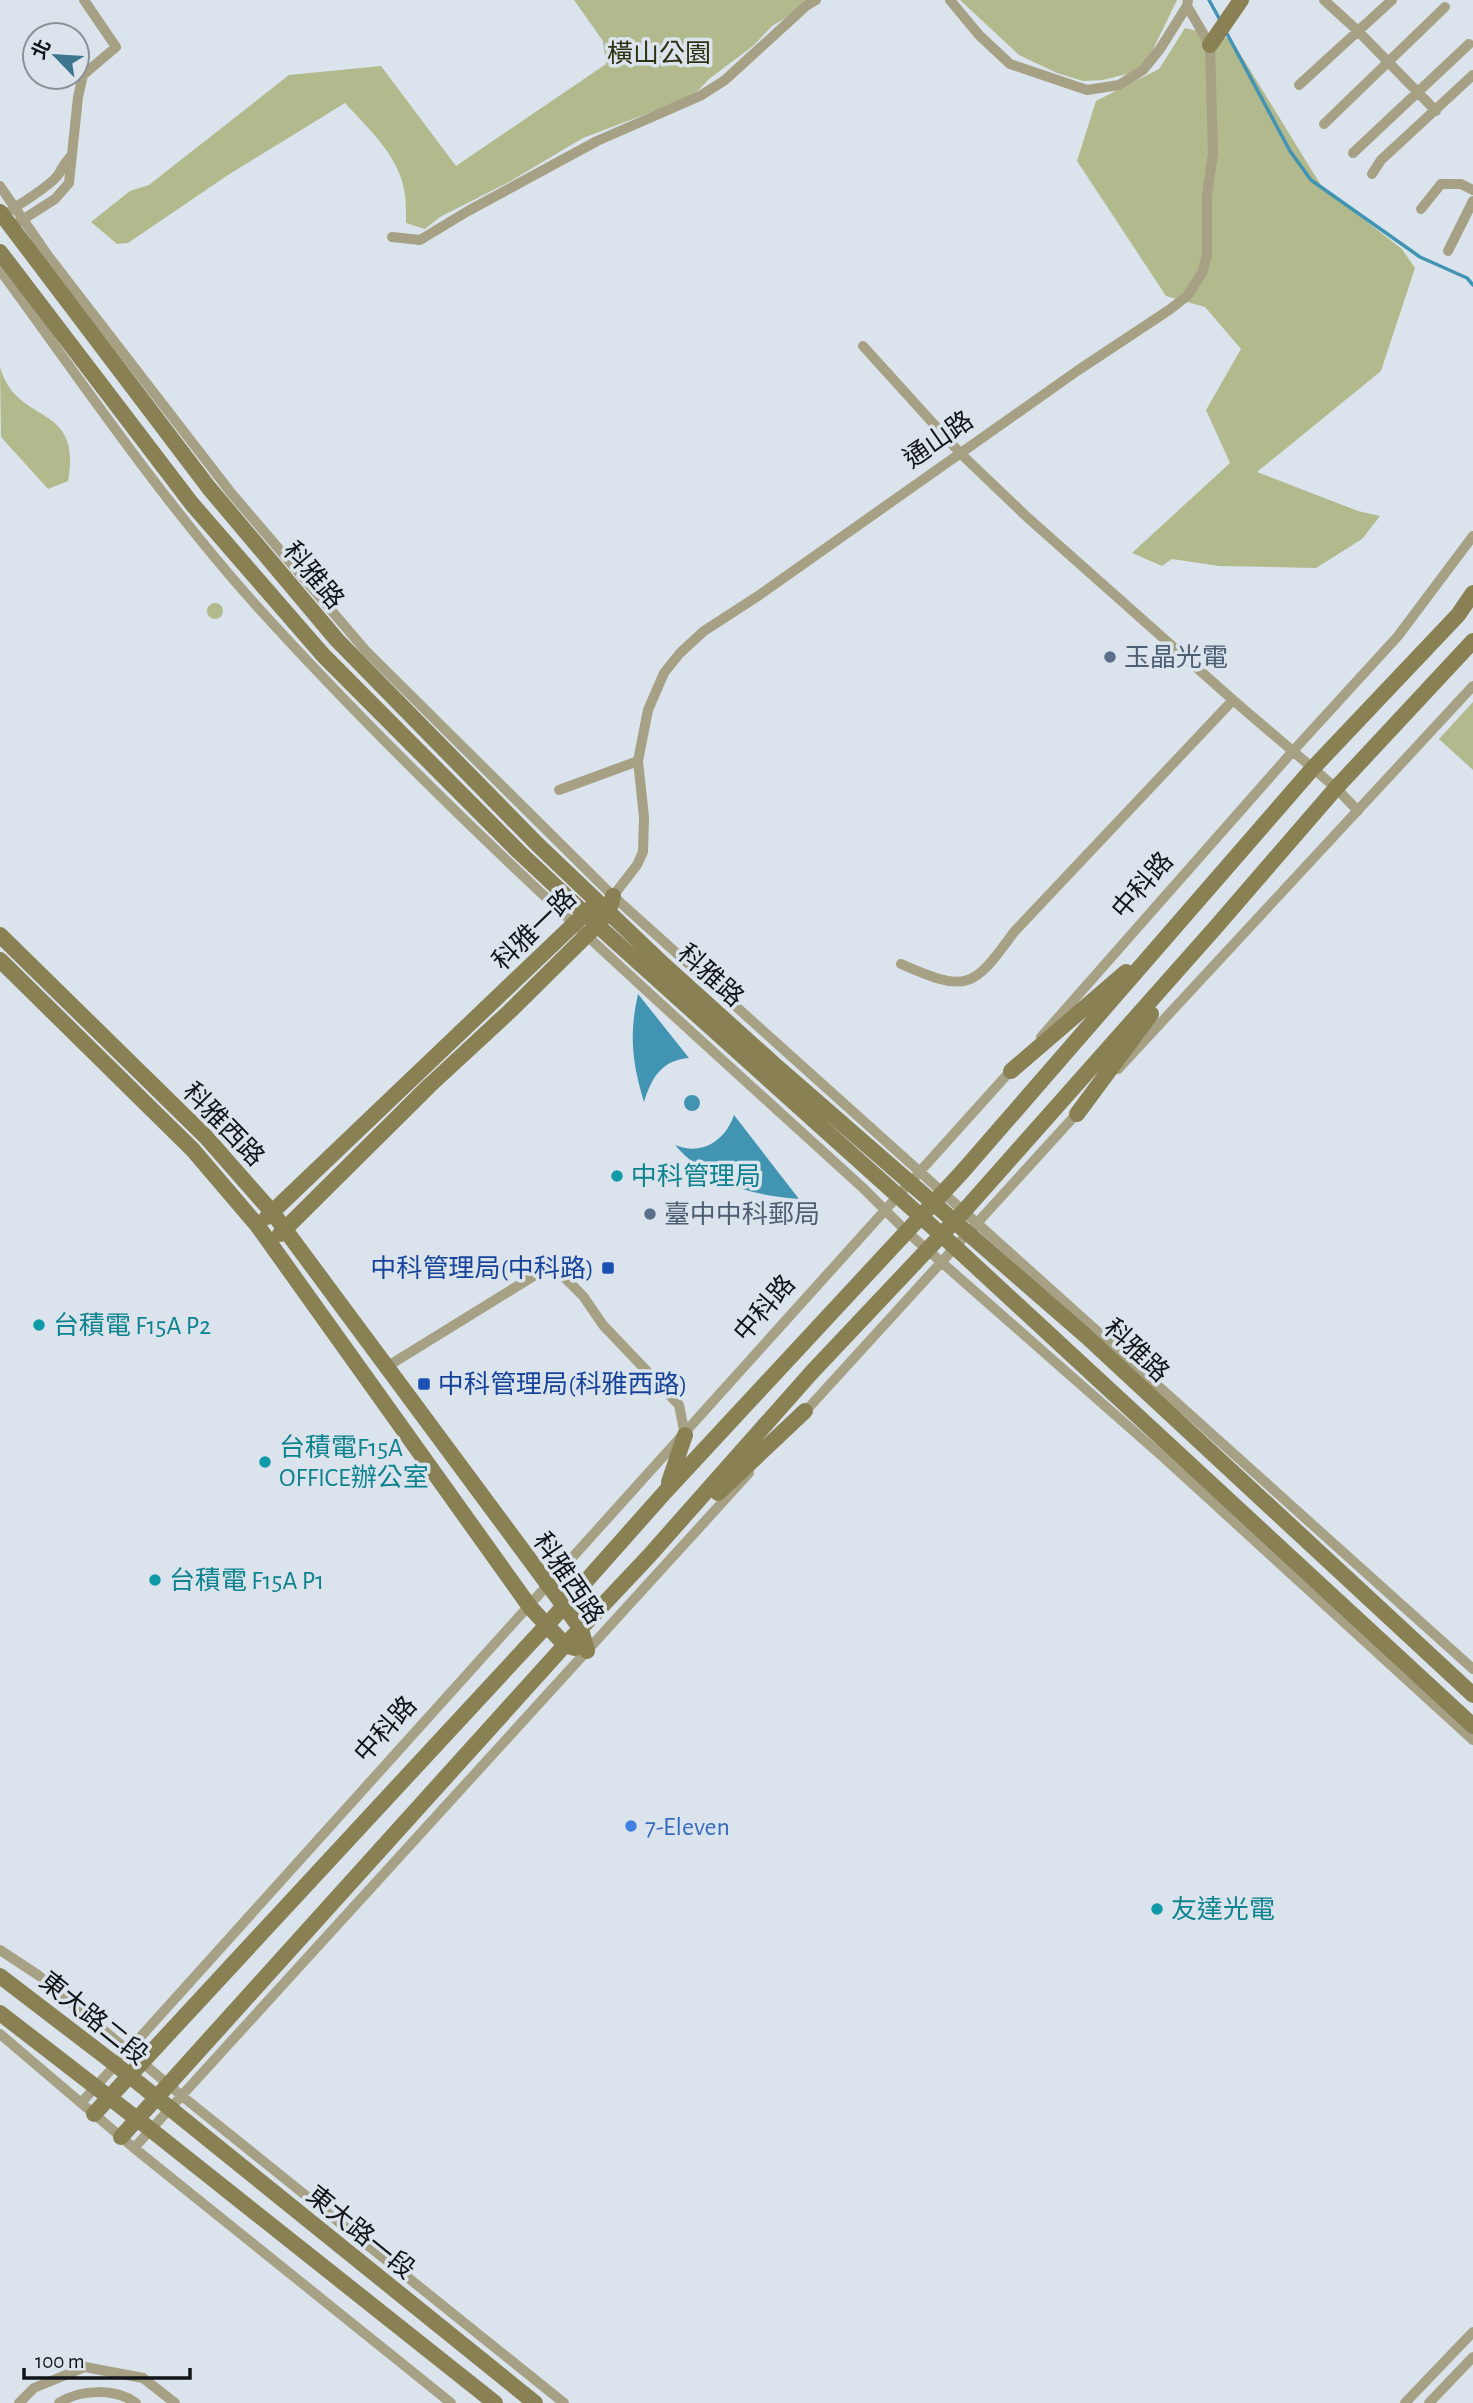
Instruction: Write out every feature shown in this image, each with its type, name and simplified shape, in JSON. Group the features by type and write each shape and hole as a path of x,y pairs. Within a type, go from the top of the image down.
{"street":[{"path":"7,219 55,199 69,183 83,75 116,47 84,0"},
{"path":"392,237 420,240 597,141 700,96 725,80 816,0"},
{"path":"950,0 979,35 1010,64 1087,90 1119,85 1143,70 1160,49 1187,3"},
{"path":"1187,3 1210,45 1241,0"},
{"path":"1324,0 1436,111"},
{"path":"1299,85 1392,0"},
{"path":"1324,124 1445,7"},
{"path":"1353,153 1469,44"},
{"name":"通山路","path":"606,902 637,866 643,852 644,817 638,761 648,710 664,673 680,653 704,631 1187,296 1203,271 1207,254 1207,195 1213,154 1210,45"},
{"path":"1372,174 1381,160 1473,75"},
{"path":"7,219 58,176 59,168 71,157"},
{"path":"1421,209 1441,184 1461,184 1473,190"},
{"name":"科雅路","path":"0,186 7,219 209,488 337,640 537,844 606,902 684,983 915,1177 1473,1669"},
{"path":"1448,251 1473,201"},
{"name":"科雅路","path":"0,252 192,504 323,655 518,851 586,925 905,1231 1162,1456 1473,1740"},
{"name":"科雅路","path":"0,270 184,520 254,603 515,869 586,925 956,1248 1473,1726"},
{"path":"863,346 960,453 1038,526 1359,811"},
{"name":"中科路","path":"80,2103 1011,1072 1293,751 1398,636 1473,536"},
{"name":"中科路","path":"94,2114 547,1625 665,1492 920,1216 1171,934 1313,768 1458,615 1473,593"},
{"path":"176,2090 565,1645 649,1556 812,1372 941,1235 1336,788 1473,641"},
{"path":"121,2137 144,2124 587,1651 1077,1114 1473,686"},
{"path":"901,964 925,975 956,983 975,978 992,963 1014,932 1233,699"},
{"path":"559,790 638,761"},
{"name":"科雅一路","path":"269,1243 429,1086 510,1011 606,902"},
{"name":"科雅一路","path":"257,1226 586,925"},
{"path":"1077,1114 1215,928"},
{"path":"1011,1072 1171,934"},
{"name":"科雅西路","path":"0,935 206,1137 272,1212 581,1629 587,1651"},
{"name":"科雅西路","path":"0,960 193,1150 257,1226 530,1606 565,1645 587,1651"},
{"name":"科雅路","path":"973,1228 1473,1695"},
{"path":"388,1366 550,1266 583,1296 603,1325 680,1405 685,1435 665,1492"},
{"path":"649,1556 806,1411"},
{"path":"0,1950 38,1975 176,2090 564,2403"},
{"name":"東大路二段","path":"0,1976 163,2104"},
{"name":"東大路二段","path":"0,2013 144,2124"},
{"path":"0,2034 134,2148 451,2403"},
{"name":"東大路一段","path":"163,2104 535,2403"},
{"path":"134,2148 144,2124"},
{"name":"東大路一段","path":"144,2124 495,2403"},
{"path":"1405,2403 1473,2332"},
{"path":"1429,2403 1473,2357"},
{"path":"19,2403 34,2388 85,2367 143,2378 174,2403"},
{"path":"59,2403 66,2398 97,2391 127,2397 136,2403"}],"green space":[{"name":"橫山公園","path":"574,0 816,0 772,26 753,46 709,79 693,96 583,138 507,183 440,217 425,229 406,223 402,181 391,156 345,103 228,175 128,243 117,244 91,222 130,191 149,185 289,75 381,66 456,166 606,64 603,41"},
{"path":"960,0 1177,0 1143,70 1103,80 1083,81 1057,73 1019,55"},
{"path":"1185,28 1231,39 1322,187 1402,249 1415,268 1381,371 1257,472 1358,511 1380,516 1362,539 1316,568 1219,566 1172,559 1162,566 1132,553 1230,463 1206,410 1241,349 1205,307 1166,296 1077,161 1096,101 1159,69"},
{"path":"0,367 8,386 20,399 58,426 66,438 70,456 68,481 48,489 1,437"},
{"path":"212,603 218,603 223,611 221,617 212,619 207,614 207,608"},
{"path":"1473,702 1473,770 1439,739"}],"water":[{"path":"638,994 689,1058 672,1062 659,1071 644,1102 633,1048 633,1023"},
{"path":"689,1095 695,1095 700,1103 698,1109 689,1111 684,1106 684,1100"},
{"path":"734,1115 799,1199 764,1194 731,1185 701,1169 675,1145 694,1149 711,1144 725,1132"}],"waterway":[{"path":"1209,0 1220,20"},
{"path":"1225,30 1290,151 1311,180 1420,257 1467,278 1473,285"}],"place":[{"name":"玉晶光電","path":"1110,657"},
{"name":"中科管理局","path":"617,1176"},
{"name":"臺中中科郵局","path":"650,1214"},
{"name":"中科管理局(中科路)","path":"608,1268"},
{"name":"台積電 F15A P2","path":"39,1325"},
{"name":"中科管理局(科雅西路)","path":"424,1384"},
{"name":"台積電F15A OFFICE辦公室","path":"265,1462"},
{"name":"台積電 F15A P1","path":"155,1580"},
{"name":"7-Eleven","path":"631,1826"},
{"name":"友達光電","path":"1157,1909"}]}
